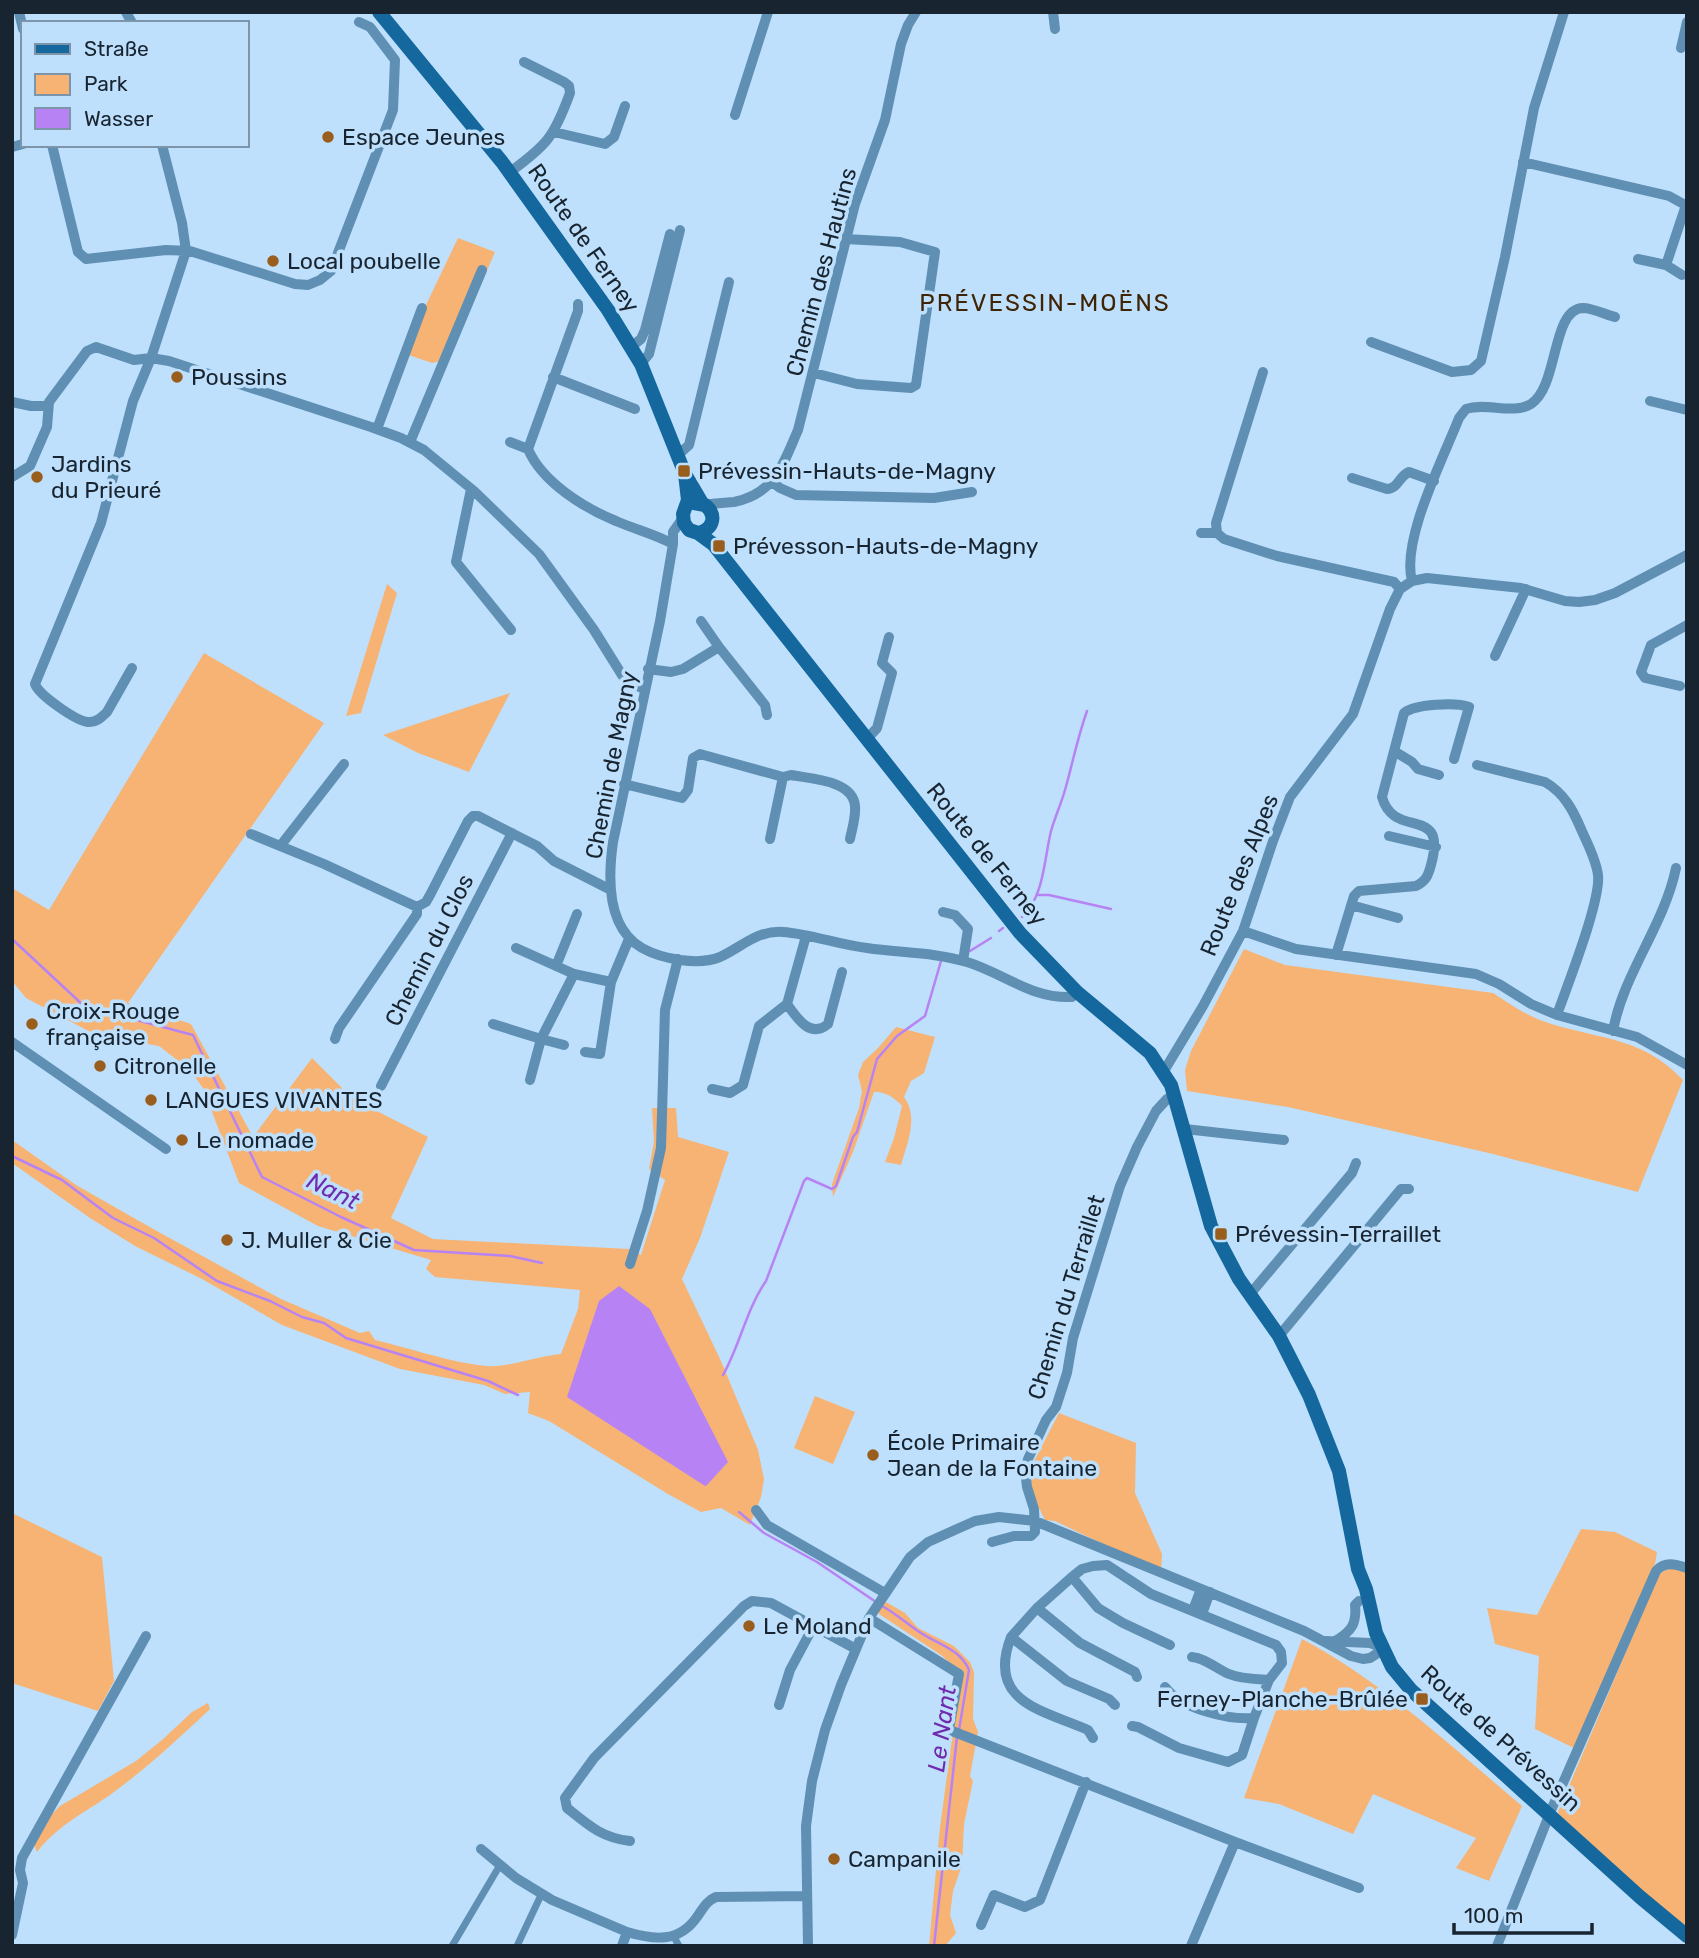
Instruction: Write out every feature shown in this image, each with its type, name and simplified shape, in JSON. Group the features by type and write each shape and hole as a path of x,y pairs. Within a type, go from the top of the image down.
{"main road":[{"name":"Route de Ferney","path":"381,14 510,172 608,310 640,364 685,474 704,504"},
{"name":"Route de Ferney","path":"685,474 685,513"},
{"path":"694,503 704,504 712,514 703,528 686,527 685,513 694,503"},
{"name":"Route de Ferney","path":"703,528 866,740 1020,933 1077,992 1141,1044 1164,1072 1175,1095 1208,1218 1222,1249 1279,1336 1309,1395"},
{"name":"Route de Prévessin","path":"1309,1395 1339,1471 1375,1648"},
{"name":"Route de Prévessin","path":"1358,1569 1359,1601 1375,1648 1411,1690 1549,1820 1687,1936"}],"street":[{"path":"735,115 768,12"},
{"name":"Chemin des Hautins","path":"908,25 910,12"},
{"name":"Chemin des Hautins","path":"772,482 798,430 855,204 882,131 901,44 916,12"},
{"path":"1054,12 1055,29"},
{"path":"1371,342 1452,372 1471,370 1481,361 1538,94 1564,12"},
{"path":"52,147 76,245 82,257 93,260 166,250 186,251 295,284 314,284 331,271 393,110 395,60 370,27 359,22"},
{"path":"1681,48 1687,22"},
{"path":"510,172 541,147 554,132 570,93 569,86 524,62"},
{"path":"554,132 605,144 614,137 625,106"},
{"path":"132,668 107,712 94,721 81,720 44,697 34,684 102,523 133,401 151,358 186,251 182,223 163,147"},
{"path":"1523,162 1669,195 1686,205 1666,265"},
{"path":"631,347 641,339 645,330 675,232 649,354 640,364"},
{"path":"814,373 869,386 911,388 916,385 935,251 900,242 846,239"},
{"path":"1638,259 1666,265 1682,275"},
{"path":"411,442 482,270"},
{"path":"678,454 689,445 729,282"},
{"path":"578,304 578,311 528,449 531,457 550,480 591,510 673,544 683,534 703,528 733,502"},
{"path":"377,429 422,308"},
{"path":"1412,581 1410,571 1414,531 1459,418 1466,409 1488,405 1521,408 1530,405 1547,384 1564,321 1571,313 1583,308 1615,317"},
{"path":"12,477 24,471 32,461 49,422 48,406 90,348 102,348 135,360 169,360 377,429 411,442 471,489 539,554 594,630 622,675 644,689"},
{"path":"1217,533 1216,523 1263,372"},
{"path":"554,377 635,409"},
{"path":"1650,401 1687,410"},
{"path":"12,402 48,406"},
{"path":"510,442 528,449"},
{"path":"1352,478 1387,489 1397,485 1399,478 1409,472 1434,481"},
{"path":"704,504 733,502 755,495 772,482 796,495 934,498 972,492"},
{"path":"471,489 456,562 511,631"},
{"name":"Chemin de Magny","path":"629,939 620,925 611,890 612,842 660,621 673,532 685,513"},
{"path":"1201,533 1217,533 1224,539 1263,552 1394,582 1400,589 1412,581 1427,578 1525,589 1565,601 1595,600 1637,583 1687,555"},
{"name":"Route des Alpes","path":"1164,1072 1243,931 1290,797 1353,714 1390,609 1400,589"},
{"path":"1495,656 1525,589"},
{"path":"701,621 765,705 767,715"},
{"path":"1680,686 1644,677 1641,672 1651,645 1687,625"},
{"path":"866,740 877,728 892,673 882,663 889,638"},
{"path":"648,668 671,672 683,669 719,647"},
{"path":"1336,955 1351,905 1359,891 1416,886 1424,882 1436,847 1433,833 1429,829 1398,818 1384,806 1382,797 1404,713 1409,709 1460,704 1469,707 1454,759"},
{"path":"1394,751 1418,769 1439,775"},
{"path":"624,784 682,798 688,790 693,758 701,754 783,777 790,775 848,789 856,808 850,839"},
{"path":"281,845 344,764"},
{"path":"1477,765 1545,782 1555,788 1573,810 1596,864 1599,877 1594,904 1557,1015"},
{"path":"770,839 783,777"},
{"name":"Chemin du Clos","path":"417,907 426,902 460,833 473,816 486,819 512,832 537,846 554,861 611,890"},
{"name":"Chemin du Clos","path":"381,1086 512,832"},
{"name":"Chemin du Clos","path":"251,834 417,907"},
{"path":"1389,836 1436,847"},
{"path":"1613,1031 1626,992 1671,891 1676,868"},
{"path":"1351,905 1398,918"},
{"name":"Chemin du Clos","path":"335,1039 339,1028 417,914 417,907"},
{"path":"943,912 955,915 968,929 963,961"},
{"path":"556,966 578,914"},
{"path":"1243,931 1296,949 1476,974 1557,1015 1637,1037 1687,1065"},
{"path":"585,1052 600,1054 611,982 629,939 657,955 698,960 717,958 752,938 770,932 792,933 867,948 937,955 963,961 1037,994 1064,998 1072,997 1077,992"},
{"path":"712,1088 730,1093 743,1085 759,1026 788,1004 806,936"},
{"path":"516,948 574,974 611,982"},
{"path":"630,1264 647,1211 661,1148 665,1010 678,959"},
{"path":"788,1004 801,1024 811,1029 823,1029 828,1024 842,972"},
{"path":"530,1080 541,1039 574,974"},
{"path":"493,1024 564,1045"},
{"path":"12,1042 166,1149"},
{"name":"Chemin du Terraillet","path":"1035,1521 1025,1470 1028,1459 1046,1420 1056,1407 1067,1373 1073,1338 1120,1186 1156,1111 1175,1095"},
{"path":"1185,1129 1284,1140"},
{"path":"1253,1296 1352,1173 1356,1164"},
{"path":"1279,1336 1401,1189 1409,1189"},
{"path":"1253,1296 1343,1192"},
{"path":"757,1510 767,1525 883,1596"},
{"path":"808,1946 806,1826 812,1782 825,1730 872,1613 910,1557 928,1542 975,1521 999,1517 1035,1521 1330,1641 1375,1648"},
{"path":"992,1542 1014,1536 1031,1536 1035,1532 1035,1521"},
{"path":"1497,1946 1649,1584 1660,1567 1669,1563 1687,1568"},
{"path":"1093,1738 1088,1730 1025,1704 1013,1692 1003,1670 1011,1637 1037,1608 1082,1569 1107,1565 1151,1594 1276,1645 1281,1652 1282,1663 1269,1680 1242,1755 1228,1762 1179,1748 1132,1726"},
{"path":"1072,1577 1098,1608 1170,1645"},
{"path":"1197,1612 1205,1591"},
{"path":"630,1841 607,1837 566,1808 565,1798 568,1791 594,1758 731,1618 752,1601 771,1603 856,1649"},
{"path":"1330,1641 1353,1627 1356,1618 1355,1605 1359,1601"},
{"path":"1037,1608 1080,1643 1135,1672 1137,1677"},
{"path":"872,1613 958,1674 949,1729 952,1731 1359,1888"},
{"path":"779,1705 790,1670 813,1627"},
{"path":"12,1935 23,1883 20,1870 22,1858 146,1636"},
{"path":"1011,1637 1067,1681 1109,1699 1115,1705"},
{"path":"1330,1641 1351,1656 1363,1659 1375,1648"},
{"path":"1192,1657 1198,1657 1232,1675 1269,1680"},
{"path":"1166,1687 1171,1694 1212,1713 1230,1718 1254,1718"},
{"path":"981,1925 994,1895 1025,1907 1041,1900 1086,1782"},
{"path":"1193,1945 1235,1842"},
{"path":"481,1849 516,1878 542,1893 626,1932 678,1943 705,1905 716,1898 807,1896"},
{"path":"452,1946 500,1865"},
{"path":"517,1946 542,1893"},
{"path":"622,1946 626,1932"}],"green space":[{"path":"458,238 495,252 449,359 432,363 403,353"},
{"path":"387,584 397,593 361,713 346,716"},
{"path":"204,653 324,723 128,1003 191,1024 253,1137 312,1058 353,1099 428,1137 391,1218 433,1239 629,1249 641,1255 665,1180 649,1169 654,1142 652,1108 676,1108 678,1137 729,1152 700,1238 682,1279 721,1361 758,1450 764,1479 761,1497 750,1525 721,1508 701,1512 549,1421 528,1413 530,1392 505,1394 484,1385 400,1369 282,1325 202,1279 135,1246 12,1163 12,1140 76,1185 281,1299 360,1333 369,1331 375,1340 437,1356 470,1364 497,1366 561,1354 578,1309 580,1290 435,1277 426,1269 431,1260 318,1226 239,1183 203,1088 190,1070 159,1046 96,1035 26,998 12,981 12,888 49,910"},
{"path":"510,693 469,772 418,753 383,735"},
{"path":"1244,949 1285,965 1493,993 1540,1020 1616,1040 1650,1054 1683,1080 1638,1192 1493,1154 1288,1107 1187,1091 1185,1070 1191,1051"},
{"path":"896,1027 935,1037 924,1073 911,1081 904,1097 911,1113 911,1122 909,1140 901,1165 885,1162 902,1106 890,1096 874,1092 853,1152 833,1197 832,1184 859,1108 862,1091 858,1075 863,1062"},
{"path":"815,1396 855,1412 833,1464 794,1448"},
{"path":"1059,1413 1136,1443 1135,1493 1162,1554 1161,1572 1055,1521 1045,1520 1032,1494 1030,1469"},
{"path":"12,1513 102,1557 114,1681 98,1711 12,1683"},
{"path":"1581,1529 1615,1532 1657,1552 1655,1564 1576,1749 1535,1729 1539,1656 1495,1644 1487,1608 1537,1615"},
{"path":"1671,1567 1687,1572 1687,1927 1677,1922 1558,1812 1659,1574"},
{"path":"886,1602 905,1613 918,1628 954,1646 970,1662 974,1672 973,1719 978,1732 970,1776 973,1781 964,1824 962,1865 953,1891 950,1915 956,1933 945,1946 929,1946 940,1827 961,1673 941,1655 879,1614 878,1611"},
{"path":"1302,1639 1389,1695 1522,1806 1489,1881 1456,1868 1476,1838 1373,1794 1353,1834 1279,1804 1244,1798"},
{"path":"208,1703 210,1709 162,1754 110,1795 62,1827 37,1852 34,1845 48,1818 60,1806 136,1761 192,1712"}],"water":[{"path":"619,1286 650,1309 728,1462 705,1486 567,1397 599,1301"}],"waterway":[{"path":"1022,917 1039,889 1051,831 1087,711"},
{"path":"1038,895 1111,909"},
{"path":"999,931 1003,928"},
{"path":"970,951 991,938"},
{"name":"Nant","path":"12,939 84,1006 193,1035 262,1177 414,1250 510,1256 542,1263"},
{"path":"723,1375 753,1304 766,1281 804,1181 807,1178 832,1189 836,1186 857,1132 877,1059 897,1036 925,1016 941,961"},
{"name":"Nant","path":"12,1156 62,1180 113,1218 154,1238 217,1281 270,1301 302,1317 324,1323 346,1338 488,1381 518,1395"},
{"name":"Le Nant","path":"739,1512 764,1533 817,1562 876,1602"},
{"name":"Le Nant","path":"882,1606 925,1636 954,1651 965,1663 969,1670 959,1730"},
{"name":"Le Nant","path":"934,1946 957,1737"}],"place":[{"name":"Espace Jeunes","path":"328,137"},
{"name":"Local poubelle","path":"273,261"},
{"name":"Poussins","path":"177,377"},
{"name":"Prévessin-Hauts-de-Magny","path":"684,471"},
{"name":"Jardins du Prieuré","path":"37,477"},
{"name":"Prévesson-Hauts-de-Magny","path":"719,546"},
{"name":"Croix-Rouge française","path":"32,1024"},
{"name":"Citronelle","path":"100,1066"},
{"name":"LANGUES VIVANTES","path":"151,1100"},
{"name":"Le nomade","path":"182,1140"},
{"name":"Prévessin-Terraillet","path":"1221,1234"},
{"name":"J. Muller & Cie","path":"227,1240"},
{"name":"École Primaire Jean de la Fontaine","path":"873,1455"},
{"name":"Le Moland","path":"749,1626"},
{"name":"Ferney-Planche-Brûlée","path":"1422,1699"},
{"name":"Campanile","path":"834,1859"}],"district":[{"name":"PRÉVESSIN-MOËNS","path":"1045,303"}]}
